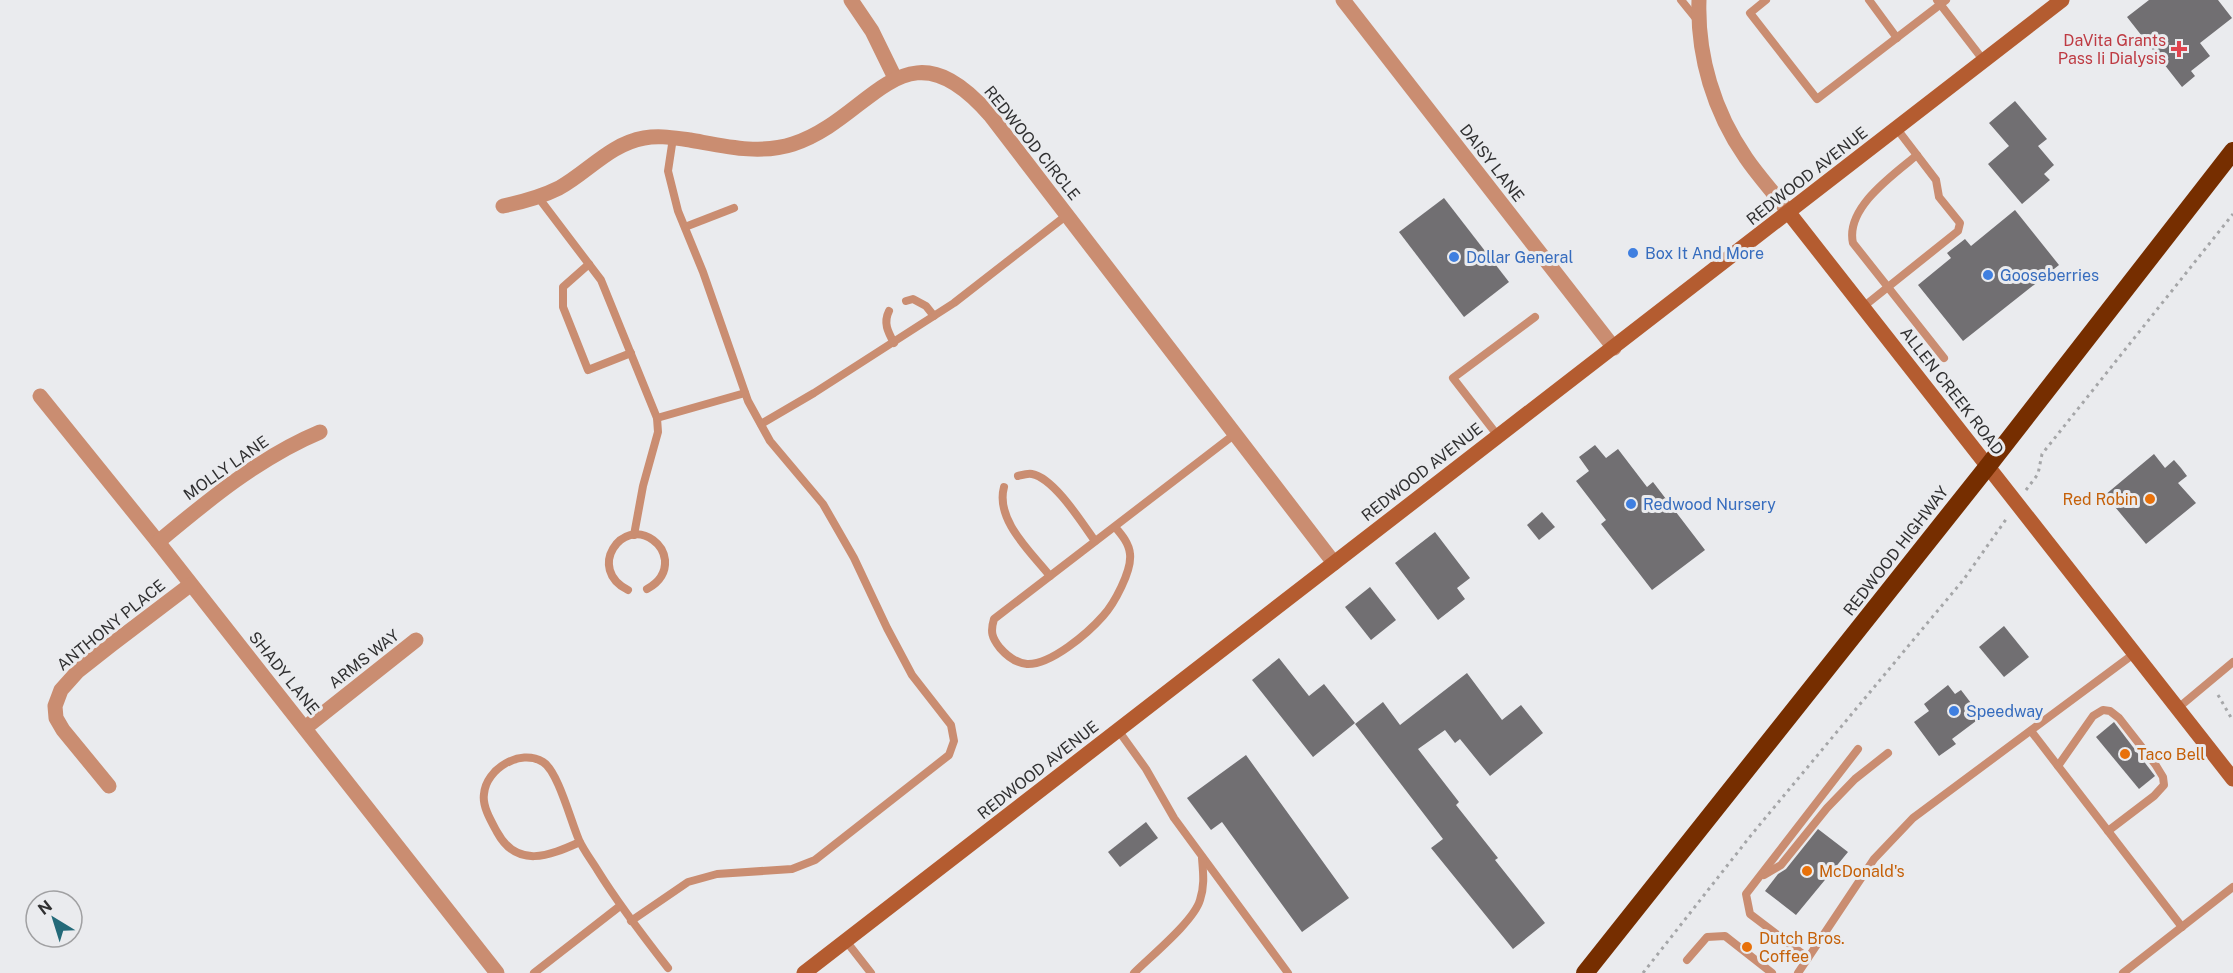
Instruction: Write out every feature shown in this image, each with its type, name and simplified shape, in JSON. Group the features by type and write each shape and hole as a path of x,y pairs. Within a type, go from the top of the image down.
{"highway":[{"name":"REDWOOD HIGHWAY","path":"1585,973 1988,466 2233,151"}],"main road":[{"name":"REDWOOD AVENUE","path":"811,971 846,941 2062,0"},
{"name":"ALLEN CREEK ROAD","path":"1789,213 2233,779"}],"street":[{"path":"851,0 872,31 895,78"},
{"name":"DAISY LANE","path":"1343,0 1614,348"},
{"name":"ALLEN CREEK ROAD","path":"1699,0 1698,22 1701,46 1721,113 1745,157 1789,213"},
{"name":"REDWOOD CIRCLE","path":"503,206 538,197 560,187 623,145 644,138 673,138 743,149 771,149 795,144 834,121 895,78 906,74 930,74 953,81 990,116 1334,563"},
{"name":"SHADY LANE","path":"40,396 158,542 497,973"},
{"name":"MOLLY LANE","path":"158,542 191,514 264,462 301,440 320,432"},
{"name":"ANTHONY PLACE","path":"109,786 63,730 56,718 55,706 61,690 94,658 190,585"},
{"name":"ARMS WAY","path":"305,728 416,640"}],"lane":[{"path":"1681,0 1698,22"},
{"path":"1766,0 1750,13 1817,99 1898,38 1941,2 1984,61"},
{"path":"1869,0 1898,38"},
{"path":"1863,308 1958,231 1960,223 1939,197 1936,180 1897,129"},
{"path":"631,921 688,882 717,873 792,869 815,860 949,755 954,741 951,724 912,675 854,558 823,504 770,441 745,393 678,211 668,171 673,138"},
{"path":"1917,155 1876,190 1858,214 1850,231 1853,243 1944,358"},
{"path":"538,197 601,280 657,417 658,432 643,486 634,535"},
{"path":"685,227 734,208"},
{"path":"761,424 934,316 1067,215"},
{"path":"589,264 563,287 563,307 588,370 631,353"},
{"path":"906,302 913,299 926,306 934,316"},
{"path":"889,311 886,326 894,343"},
{"path":"1498,436 1453,378 1534,317"},
{"path":"657,417 745,393"},
{"path":"1115,527 1125,539 1130,554 1127,572 1118,594 1103,616 1054,656 1027,664 1014,661 993,639 991,630 994,619 1235,434"},
{"path":"1018,476 1031,473 1046,481 1065,501 1095,541"},
{"path":"1004,487 1000,499 1006,518 1050,576"},
{"path":"628,590 619,586 613,578 608,560 611,550 617,543 625,537 634,535 651,539 663,552 665,561 661,578 647,590"},
{"path":"1798,973 1875,859 1913,818 2134,653"},
{"path":"2178,708 2233,662"},
{"path":"2058,766 2093,716 2103,710 2110,711 2119,718 2155,764 2163,777 2164,785 2154,796 2108,831"},
{"path":"1118,730 1146,769 1174,818 1288,973"},
{"path":"2031,731 2182,927"},
{"path":"1808,958 1750,914 1746,894 1858,749"},
{"path":"1760,877 1781,865 1827,808 1855,778 1888,753"},
{"path":"580,842 556,853 526,856 514,853 498,835 488,814 483,794 490,776 511,760 531,757 544,762 552,773 580,842 620,906 668,968"},
{"path":"1134,973 1191,916 1200,901 1204,880 1202,855"},
{"path":"2123,973 2233,887"},
{"path":"534,973 620,906"},
{"path":"1687,960 1707,936 1725,936 1772,973"},
{"path":"846,941 871,973"}],"path":[{"path":"1642,973 1752,834 1964,579 2038,474 2042,454 2233,214"},
{"path":"2218,695 2233,721"}],"building":[{"name":"DaVita Grants Pass Ii Dialysis","path":"2149,0 2218,0 2232,18 2200,43 2210,56 2191,71 2195,76 2182,87 2127,17"},
{"path":"2015,101 2047,139 2038,146 2054,165 2044,174 2050,180 2022,204 1988,164 2009,146 1989,123"},
{"name":"Dollar General","path":"1444,198 1509,282 1464,317 1399,232"},
{"name":"Gooseberries","path":"2015,210 2059,265 1963,341 1918,285 1951,258 1947,253 1965,239 1971,246"},
{"name":"Redwood Nursery","path":"1595,445 1606,458 1618,449 1647,487 1653,482 1705,550 1652,590 1601,524 1606,520 1576,481 1589,471 1579,457"},
{"path":"2154,454 2165,468 2174,460 2181,468 2187,476 2178,483 2196,503 2146,544 2105,495"},
{"path":"1542,512 1555,527 1539,540 1527,525"},
{"path":"1435,532 1470,578 1457,588 1465,599 1438,620 1395,563"},
{"path":"1370,587 1396,620 1371,640 1345,607"},
{"path":"2004,626 2029,657 2004,677 1979,647"},
{"path":"1279,658 1309,696 1324,684 1355,723 1313,757 1252,680"},
{"path":"1467,673 1502,720 1521,705 1543,733 1490,776 1460,739 1455,743 1445,730 1418,749 1459,802 1456,805 1498,858 1495,860 1545,923 1513,949 1431,848 1443,839 1355,724 1383,702 1400,725"},
{"path":"1948,685 1955,694 1961,690 1974,707 1968,711 1976,721 1952,739 1956,744 1939,756 1914,722 1929,711 1924,704"},
{"path":"2114,722 2155,776 2139,789 2096,737"},
{"path":"1246,755 1349,898 1302,932 1222,822 1211,830 1187,798"},
{"path":"1146,822 1158,838 1120,867 1108,852"},
{"path":"1818,829 1848,852 1796,915 1765,891"}],"place":[{"name":"DaVita Grants Pass Ii Dialysis","path":"2179,49"},
{"name":"Box It And More","path":"1633,253"},
{"name":"Dollar General","path":"1454,257"},
{"name":"Gooseberries","path":"1988,275"},
{"name":"Red Robin","path":"2150,499"},
{"name":"Redwood Nursery","path":"1631,504"},
{"name":"Speedway","path":"1954,711"},
{"name":"Taco Bell","path":"2125,754"},
{"name":"McDonald's","path":"1807,871"},
{"name":"Dutch Bros. Coffee","path":"1747,947"}]}
